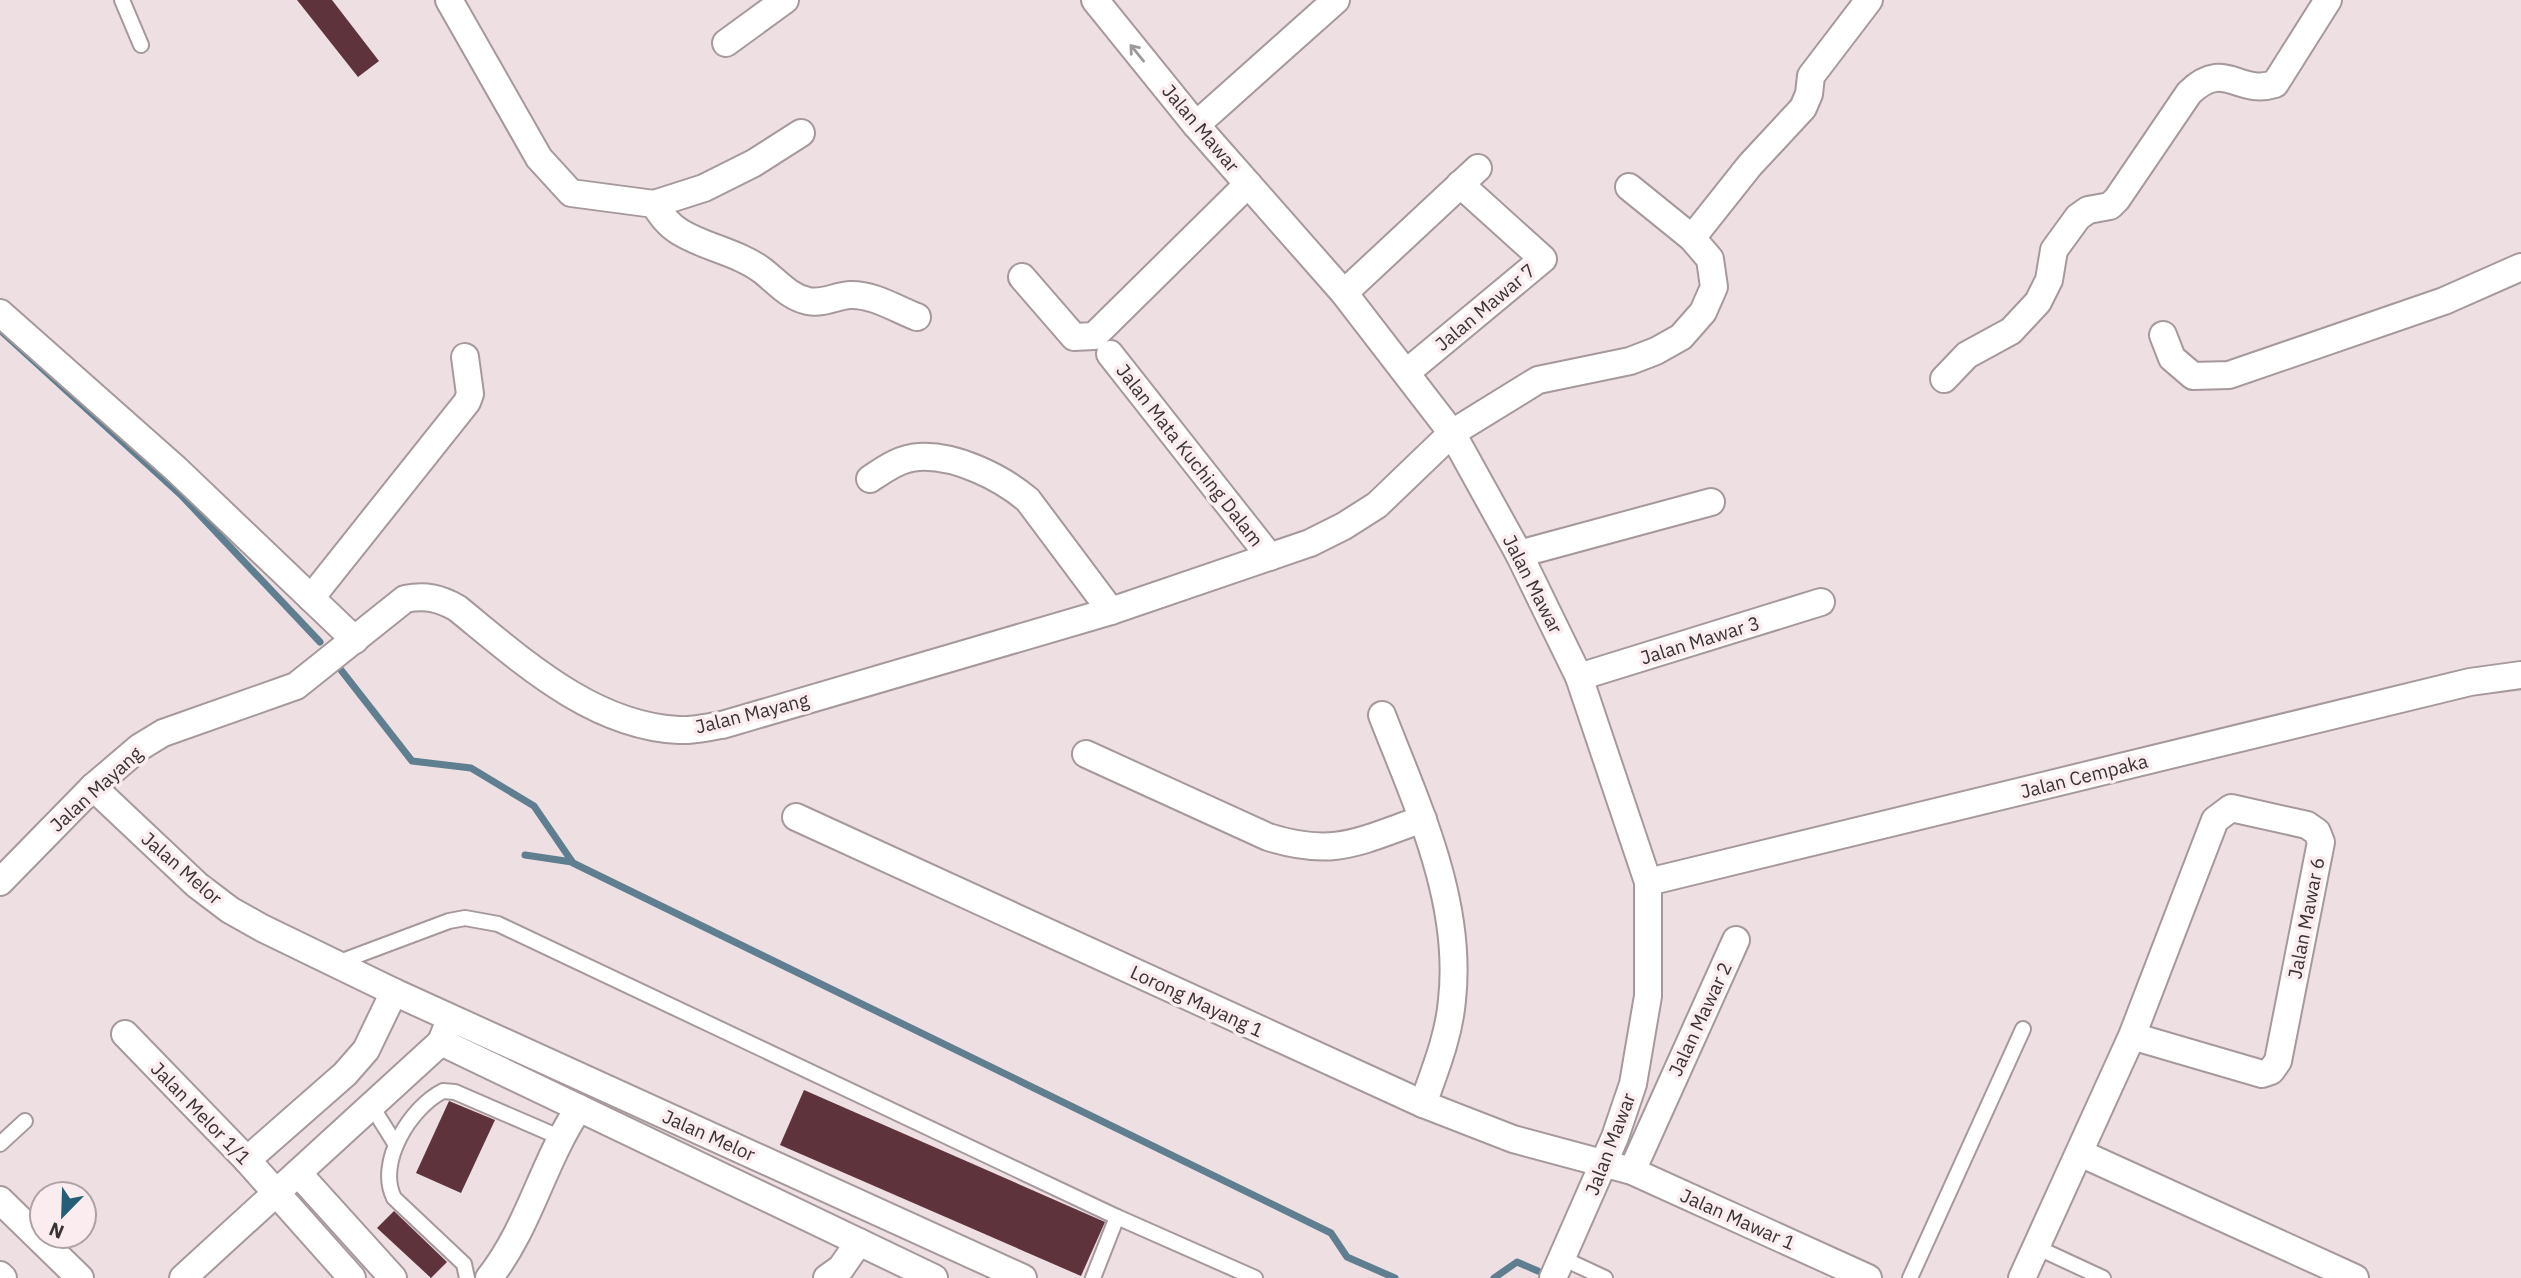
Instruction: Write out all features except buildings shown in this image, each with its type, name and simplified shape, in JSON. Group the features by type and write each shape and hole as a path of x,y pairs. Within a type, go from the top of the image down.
{"street":[{"path":"449,0 539,158 571,193 654,204 714,183 802,133"},
{"path":"726,43 785,0"},
{"name":"Jalan Mawar","path":"1095,0 1196,125 1344,293 1452,433 1519,554 1579,677 1648,882 1648,996 1633,1084 1606,1162 1557,1268"},
{"path":"1196,125 1336,0"},
{"path":"1692,237 1750,165 1803,108 1809,94 1811,76 1869,0"},
{"path":"1944,379 1967,355 2011,331 2038,302 2049,280 2054,250 2062,237 2078,217 2088,210 2110,206 2117,200 2189,93 2200,82 2213,76 2252,86 2275,84 2328,0"},
{"name":"Jalan Mawar 7","path":"1344,293 1469,176 1543,259 1407,372"},
{"path":"1022,277 1074,337 1094,336 1248,184"},
{"name":"Jalan Mayang","path":"0,882 93,787 130,754 163,733 296,686 405,599 423,596 441,599 560,687 637,723 680,730 722,725 1111,611 1310,543 1366,512 1452,433 1538,380 1630,361 1681,337 1703,312 1714,287 1710,259 1692,237 1629,187"},
{"path":"654,204 664,220 679,232 736,255 761,270 783,289 806,301 828,302 849,295 871,298 917,317"},
{"path":"2162,335 2172,358 2193,376 2229,375 2444,301 2521,267"},
{"path":"0,313 176,469 355,640"},
{"name":"Jalan Mata Kuching Dalam","path":"1110,354 1270,556"},
{"path":"311,598 467,402 470,394 465,357"},
{"path":"870,479 893,464 919,457 952,462 1012,486 1028,500 1111,611"},
{"path":"1519,554 1711,502"},
{"name":"Jalan Mawar 3","path":"1579,677 1821,602"},
{"name":"Jalan Cempaka","path":"1648,882 2470,681 2521,675"},
{"path":"1382,715 1423,819 1444,890 1453,950 1452,1001 1440,1055 1423,1104"},
{"path":"1086,754 1268,836 1297,846 1324,849 1346,845 1423,819"},
{"name":"Jalan Melor","path":"93,787 197,885 230,909 394,992 1023,1278"},
{"name":"Jalan Mawar 6","path":"2022,1278 2132,1035 2215,820 2222,812 2231,808 2307,825 2317,832 2321,842 2278,1061 2271,1070 2262,1074 2132,1035"},
{"name":"Lorong Mayang 1","path":"796,817 1423,1104 1513,1139 1606,1162"},
{"name":"Jalan Mawar 2","path":"1632,1171 1663,1097 1736,940"},
{"path":"247,1160 345,1074 366,1050 394,992"},
{"path":"196,1274 276,1193 441,1042 452,1018"},
{"name":"Jalan Melor 1/1","path":"125,1034 247,1160 352,1278"},
{"name":"Jalan Melor","path":"441,1042 934,1278"},
{"name":"Jalan Mawar 2","path":"1633,1084 1663,1097"},
{"path":"489,1278 513,1240 559,1137 579,1108"},
{"path":"2080,1153 2355,1278"},
{"path":"738,1185 752,1154"},
{"name":"Jalan Mawar 1","path":"1606,1162 1632,1171 1868,1278"},
{"path":"298,1173 393,1278"},
{"path":"0,1200 80,1278"},
{"path":"843,1275 859,1242"}],"lane":[{"path":"122,0 141,45"},
{"path":"337,963 449,921 465,918 498,924 1117,1217 1255,1278"},
{"path":"1910,1278 2023,1029"},
{"path":"467,1278 464,1264 394,1198 388,1185 396,1145 420,1108 443,1091 455,1092 559,1137"},
{"path":"371,1105 396,1145"},
{"path":"0,1144 25,1121"},
{"path":"1093,1278 1117,1217"},
{"path":"2036,1247 2103,1278"},
{"path":"1557,1268 1605,1278"}],"waterway":[{"path":"0,330 182,496 320,642"},
{"path":"341,670 412,761 471,768 534,806 573,863 1331,1233 1347,1257 1395,1278"},
{"path":"525,855 572,862"},
{"path":"1494,1278 1517,1262 1538,1271"}]}
